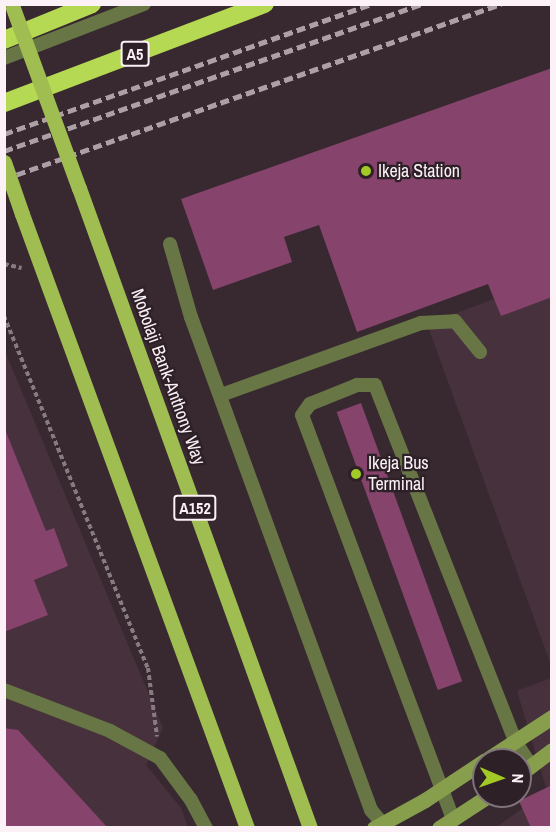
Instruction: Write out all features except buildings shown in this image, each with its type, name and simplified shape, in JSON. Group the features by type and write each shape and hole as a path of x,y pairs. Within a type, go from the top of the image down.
{"highway":[{"path":"4,40 92,4"},
{"name":"A5","path":"4,103 265,4"}],"main road":[{"name":"Mobolaji Bank-Anthony Way","path":"13,6 310,828"},
{"path":"4,162 247,828"}],"street":[{"path":"504,748 552,717"},
{"path":"532,765 552,750"},
{"path":"378,825 472,769"},
{"path":"446,824 472,807"}],"lane":[{"path":"4,58 144,4"},
{"path":"170,244 191,317 378,825"},
{"path":"221,395 421,323 455,321 480,352"},
{"path":"446,824 440,790 302,416 310,404 357,385 375,385 517,748"},
{"path":"4,690 110,731 160,758 191,800 206,828"}],"path":[{"path":"4,316 148,668 160,758"}],"shaded area":[{"path":"551,163 551,665 427,324 494,299"},
{"path":"4,349 163,728 146,765 181,808 188,827 5,827"},
{"path":"551,678 551,827 495,828 523,808 532,808 532,802 547,791 517,691"}],"railway":[{"path":"4,134 372,4"},
{"path":"4,151 422,4"},
{"path":"4,179 501,4"}],"place":[{"name":"Ikeja Station","path":"366,171"},
{"name":"Ikeja Bus Terminal","path":"356,474"}]}
